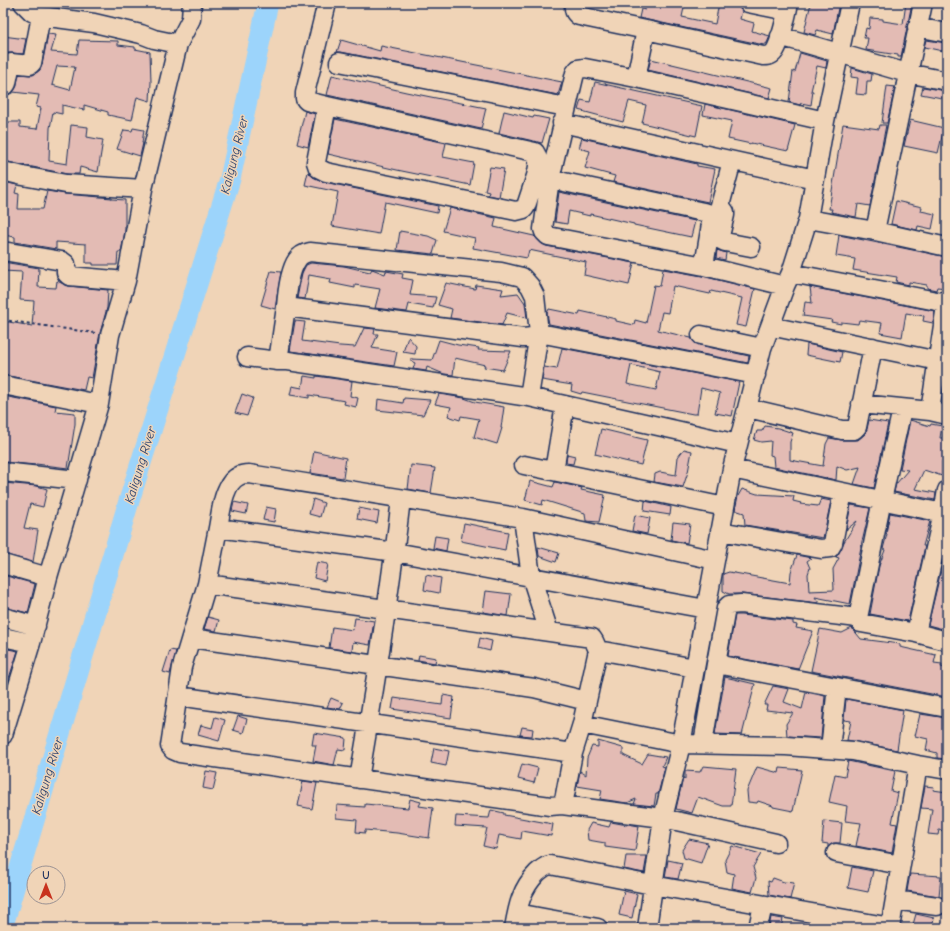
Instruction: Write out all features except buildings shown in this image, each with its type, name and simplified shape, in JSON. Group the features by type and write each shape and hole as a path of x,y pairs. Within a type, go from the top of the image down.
{"street":[{"path":"23,3 32,12 41,16 94,23 178,44"},
{"path":"3,735 34,635 48,577 99,404 110,335 126,281 143,189 178,44 191,19 192,3"},
{"path":"327,3 305,93 305,99 307,101 327,106 535,152 543,178 543,229 548,236 704,266 946,302"},
{"path":"574,3 575,14 579,16 768,56 775,52 788,7 748,3"},
{"path":"647,928 652,885 663,818 681,744 732,469 762,348 788,279 808,219 825,121 841,53 850,3"},
{"path":"875,231 922,3"},
{"path":"3,86 7,83 11,64 30,65 32,63 41,16"},
{"path":"917,27 947,33"},
{"path":"636,78 646,30"},
{"path":"780,36 907,73 947,81"},
{"path":"339,62 564,115 732,161 815,179"},
{"path":"327,106 316,162 318,168 326,172 516,211 524,209 543,178 564,115 575,73 578,69 585,68 636,78 825,121"},
{"path":"732,161 721,202 725,215 720,236 721,240 725,242 751,247"},
{"path":"3,171 66,184 143,189"},
{"path":"543,178 700,210 708,213 712,224"},
{"path":"704,266 712,224 722,209"},
{"path":"808,219 875,231 947,247"},
{"path":"3,251 62,260 66,264 66,273 69,276 126,281"},
{"path":"278,361 288,285 296,261 304,254 310,252 501,272 522,277 530,286 535,296 540,333 529,397"},
{"path":"861,404 938,413 938,360 947,299"},
{"path":"286,307 523,338 540,333 756,375"},
{"path":"770,326 938,360"},
{"path":"702,335 762,348"},
{"path":"748,408 842,430 854,430 857,427 874,347"},
{"path":"247,357 529,397 738,444"},
{"path":"3,385 99,404"},
{"path":"554,471 565,405"},
{"path":"902,409 858,618 861,623 916,633 947,642"},
{"path":"524,465 725,507"},
{"path":"732,469 945,513"},
{"path":"3,472 76,480"},
{"path":"715,560 523,518 249,474 240,475 229,486 226,492 208,584 182,667 170,746 176,751 359,779 550,806 562,804 663,818 776,843"},
{"path":"916,633 945,513 947,490"},
{"path":"720,531 821,549 830,548 833,543 843,492"},
{"path":"359,779 379,665 401,499"},
{"path":"523,518 531,576 549,632"},
{"path":"218,528 395,552 706,609"},
{"path":"3,564 48,577"},
{"path":"208,584 592,638 598,650 582,724 573,753 562,804"},
{"path":"703,744 726,608 729,604 741,604 858,618"},
{"path":"3,617 34,635"},
{"path":"3,637 34,635"},
{"path":"191,638 534,688 587,701"},
{"path":"598,650 695,668"},
{"path":"716,664 947,708"},
{"path":"830,749 837,687"},
{"path":"178,696 573,753"},
{"path":"582,724 681,744 786,746 853,751 947,770"},
{"path":"598,928 515,920 523,892 532,878 544,867 550,865 652,885 890,927 918,765"},
{"path":"836,853 901,865"},
{"path":"895,900 937,906"},
{"path":"758,928 763,905"}],"path":[{"path":"3,320 110,335"}],"waterway":[{"name":"Kaligung River","path":"3,925 129,501 230,179 268,3"}]}
